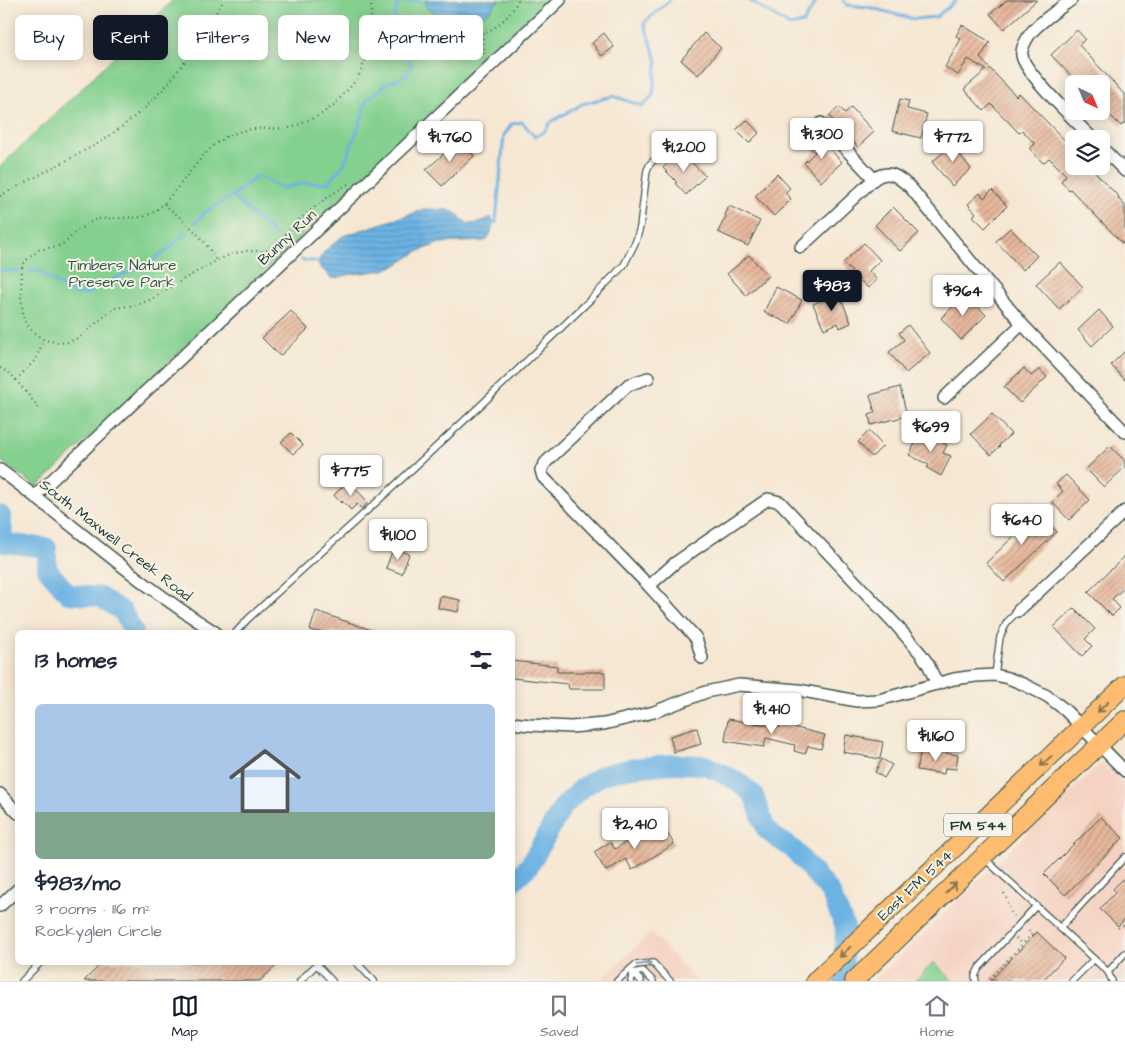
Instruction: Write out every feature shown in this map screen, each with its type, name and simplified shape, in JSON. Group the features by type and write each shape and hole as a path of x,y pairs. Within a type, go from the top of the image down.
{"main road":[{"name":"East FM 544","path":"815,981 1125,686"},
{"name":"East FM 544","path":"854,981 1125,720"}],"street":[{"name":"Bunny Run","path":"35,496 560,0"},
{"path":"1071,0 1028,36 1021,55 1033,77 1084,130"},
{"path":"821,123 874,179"},
{"path":"1110,156 1125,171"},
{"path":"801,247 880,174 897,176 910,187 1022,324 1125,432"},
{"path":"944,398 1022,324"},
{"path":"648,378 628,385 546,462 541,470 543,478 649,586 696,638 702,658"},
{"name":"South Maxwell Creek Road","path":"0,470 118,563 190,617 212,630"},
{"path":"649,586 675,562 768,499 780,502 921,654 937,684"},
{"path":"1018,611 1125,511"},
{"path":"515,723 571,727 604,724 654,712 706,692 739,685 798,690 857,701 879,700 954,679 995,675 1023,684 1047,696 1064,709 1125,771"},
{"path":"0,794 15,810"},
{"path":"0,906 15,892"}],"lane":[{"path":"238,630 489,397 624,265 636,241 640,227 647,170 660,154"},
{"path":"995,675 1000,637 1007,622 1018,611"},
{"path":"983,857 1108,972 1112,981"},
{"path":"1060,928 1125,857"},
{"path":"976,981 975,976 980,968 1036,906"},
{"path":"1108,972 1125,953"},
{"path":"1072,981 1094,959"},
{"path":"631,981 635,965 653,963 670,981"},
{"path":"22,981 38,965"},
{"path":"300,981 317,965"},
{"path":"319,965 332,981"},
{"path":"359,965 374,981"},
{"path":"617,981 632,971 643,971 653,981"},
{"path":"632,971 641,981"}],"path":[{"path":"0,196 101,142 145,108 168,84 189,56 224,0"},
{"path":"371,15 373,0"},
{"path":"483,32 505,19 518,0"},
{"path":"483,40 483,59"},
{"path":"348,184 300,219 270,249 231,254 170,287 152,299 137,305 114,308 80,337 69,342 59,343 44,340 32,331 24,320 21,298 22,268 26,260 39,250 58,246 66,242 75,232 96,219 143,217 154,212 164,204 214,145 226,137 241,131 291,128 320,115 334,106 358,78 365,60"},
{"path":"164,204 206,243 216,262"},
{"path":"16,380 36,359 44,340"},
{"path":"0,368 11,374 39,408"},
{"path":"1004,893 1009,911 1016,918"},
{"path":"1118,928 1125,925"},
{"path":"990,979 1032,934 1024,927"}],"shaded area":[{"path":"1102,762 1125,785 1125,981 874,981"},
{"path":"651,933 697,981 599,981"}],"green space":[{"name":"Timbers Nature Preserve Park","path":"173,0 549,0 37,487 0,460 0,167 111,60 168,60 168,15 157,15"},
{"path":"934,962 953,981 915,981"}],"water":[{"path":"425,0 499,0 490,11 483,15 440,15 427,9"},
{"path":"426,209 448,210 455,213 468,224 478,223 491,217 492,229 486,241 440,243 417,252 397,265 384,270 332,279 318,265 325,251 343,236"}],"building":[{"path":"1007,0 1037,0 1004,29 990,14"},
{"path":"962,25 990,42 980,58 1016,96 1019,93 1065,141 1065,174 1049,158 1043,163 1030,149 1035,144 1022,130 1019,133 991,104 984,111 964,89 986,70 968,59 958,75 945,67 961,39 956,36"},
{"path":"1077,30 1085,39 1079,45 1107,75 1070,75 1051,55"},
{"path":"604,33 614,47 602,56 592,43"},
{"path":"704,33 721,48 698,75 681,60"},
{"path":"1110,79 1125,95 1125,122 1121,126 1110,115"},
{"path":"900,99 909,101 907,109 927,114 921,138 892,131"},
{"path":"839,107 845,113 851,107 874,132 858,147 829,116"},
{"path":"747,120 759,133 749,143 736,130"},
{"path":"817,136 842,162 821,182 804,163 815,152 808,146"},
{"path":"959,139 968,149 960,155 971,169 952,186 932,162"},
{"path":"459,140 474,156 442,186 426,170"},
{"path":"681,151 705,176 686,195 675,183 677,182 663,168"},
{"path":"777,174 790,188 785,193 791,199 774,216 755,196"},
{"path":"1066,175 1098,175 1125,206 1125,246 1070,189 1061,181"},
{"path":"992,190 1007,206 985,228 973,216 976,213 968,204 980,193 984,198"},
{"path":"729,206 760,221 748,246 718,232"},
{"path":"893,207 919,233 900,251 875,225"},
{"path":"1010,228 1037,256 1023,270 996,241"},
{"path":"864,243 880,260 869,271 877,280 868,288 843,263"},
{"path":"749,255 768,276 746,295 727,274"},
{"path":"1060,262 1083,287 1059,309 1036,284"},
{"path":"776,287 802,300 790,324 764,312"},
{"path":"839,293 851,323 840,328 838,323 824,329 813,304"},
{"path":"966,294 986,315 961,340 941,318"},
{"path":"1099,310 1113,326 1092,346 1078,330"},
{"path":"291,311 308,329 280,356 262,338"},
{"path":"908,325 930,353 906,373 889,352 904,340 899,333"},
{"path":"1125,351 1125,380 1111,365"},
{"path":"1024,368 1031,376 1039,369 1047,377 1020,403 1004,387"},
{"path":"900,387 907,416 871,425 869,415 875,413 870,395"},
{"path":"992,414 1011,434 991,455 971,434"},
{"path":"869,431 883,446 872,457 858,442"},
{"path":"921,432 947,445 943,453 951,456 941,476 927,468 929,465 909,455"},
{"path":"291,433 303,445 293,454 281,442"},
{"path":"1110,446 1125,461 1125,467 1104,487 1086,469"},
{"path":"1066,475 1090,500 1069,520 1052,502 1063,491 1056,484"},
{"path":"348,481 368,502 362,509 357,504 351,510 334,495"},
{"path":"1036,510 1057,532 1004,582 986,563 1018,532 1015,530"},
{"path":"393,549 409,554 402,574 386,568"},
{"path":"1125,556 1125,587 1112,599 1120,608 1112,616 1088,592"},
{"path":"440,596 460,600 458,612 438,608"},
{"path":"1074,608 1095,629 1085,639 1092,646 1082,656 1054,627"},
{"path":"316,611 371,630 310,630"},
{"path":"515,661 557,666 557,672 605,672 605,689 569,689 568,684 515,678"},
{"path":"728,719 780,727 780,724 825,735 821,749 808,746 805,754 794,751 795,745 766,738 764,747 725,741"},
{"path":"697,728 701,744 674,752 670,736"},
{"path":"846,735 883,742 880,759 843,752"},
{"path":"921,749 958,755 956,769 945,768 944,774 917,770"},
{"path":"882,759 892,765 884,778 875,772"},
{"path":"1101,817 1123,838 1065,895 1044,874"},
{"path":"648,828 653,836 664,828 674,844 632,870 626,859 606,871 594,852 610,842 615,849"},
{"path":"1125,877 1125,919 1118,926 1100,909 1116,892 1113,889"},
{"path":"1037,932 1064,958 1042,981 990,981"},
{"path":"100,965 277,965 260,981 84,981"}],"waterway":[{"path":"395,15 399,2 421,0"},
{"path":"490,226 496,222 504,135 512,124 522,122 535,137 544,132 551,122 582,104 613,96 643,106 653,95 657,61 644,23 670,0"},
{"path":"749,0 790,26 803,23 817,0"},
{"path":"843,0 847,5 868,7 914,19 936,17 957,0"},
{"path":"232,196 257,176 282,188 306,183 328,183 344,164 367,100 386,84 406,75 412,65 409,60"},
{"path":"195,223 206,212 232,196 276,236"},
{"path":"29,271 40,272 68,291 85,295 113,279 145,265 168,250 187,231"},
{"path":"302,260 321,262"},
{"path":"0,271 18,271"},
{"path":"0,515 4,543 47,548 47,569 68,594 100,597 122,611 133,630"},
{"path":"515,879 529,866 562,808 582,788 602,775 632,768 672,764 705,765 737,781 753,794 766,829 793,849 830,892 845,927 843,981"}]}
